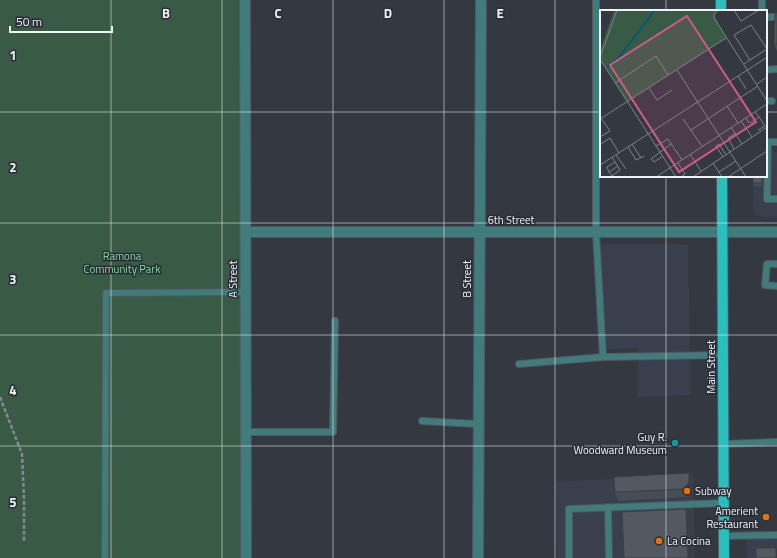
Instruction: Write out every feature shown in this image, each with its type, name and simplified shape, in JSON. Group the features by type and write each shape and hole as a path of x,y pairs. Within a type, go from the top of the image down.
{"main road":[{"name":"Main Street","path":"722,177 724,558"}],"street":[{"name":"A Street","path":"245,0 246,558"},
{"name":"B Street","path":"478,558 481,0"},
{"name":"6th Street","path":"245,232 777,232"}],"lane":[{"path":"596,0 598,94 596,232 603,357"},
{"path":"767,70 777,69"},
{"path":"777,142 767,142 767,199 777,200"},
{"path":"777,264 767,264 766,285 777,286"},
{"path":"105,558 106,293 246,292"},
{"path":"245,432 333,432 334,321"},
{"path":"519,364 603,357 723,355"},
{"path":"422,421 478,424"},
{"path":"724,444 777,442"},
{"path":"569,558 569,509 724,504"},
{"path":"608,508 609,558"},
{"path":"724,536 777,535"}],"path":[{"path":"0,397 22,454 24,541"}],"shaded area":[{"path":"767,152 777,152 777,218 763,217 755,213 753,207 754,177 767,177"},
{"path":"601,244 688,245 691,395 637,397 638,348 605,349"},
{"path":"693,474 695,558 557,558 555,482"},
{"path":"746,531 777,531 777,558 747,558"}],"green space":[{"name":"Ramona Community Park","path":"0,0 244,0 246,558 0,558"}],"building":[{"path":"775,14 777,14 777,44 774,44"},
{"path":"753,177 762,177 762,183 753,183"},
{"path":"689,473 689,482 684,489 615,492 614,477"},
{"name":"La Cocina","path":"686,509 688,558 624,558 622,512"},
{"path":"756,548 776,548 776,558 756,558"}],"place":[{"name":"Guy R. Woodward Museum","path":"675,443"},
{"name":"Subway","path":"687,491"},
{"name":"Amerient Restaurant","path":"766,517"},
{"name":"La Cocina","path":"659,541"}]}
